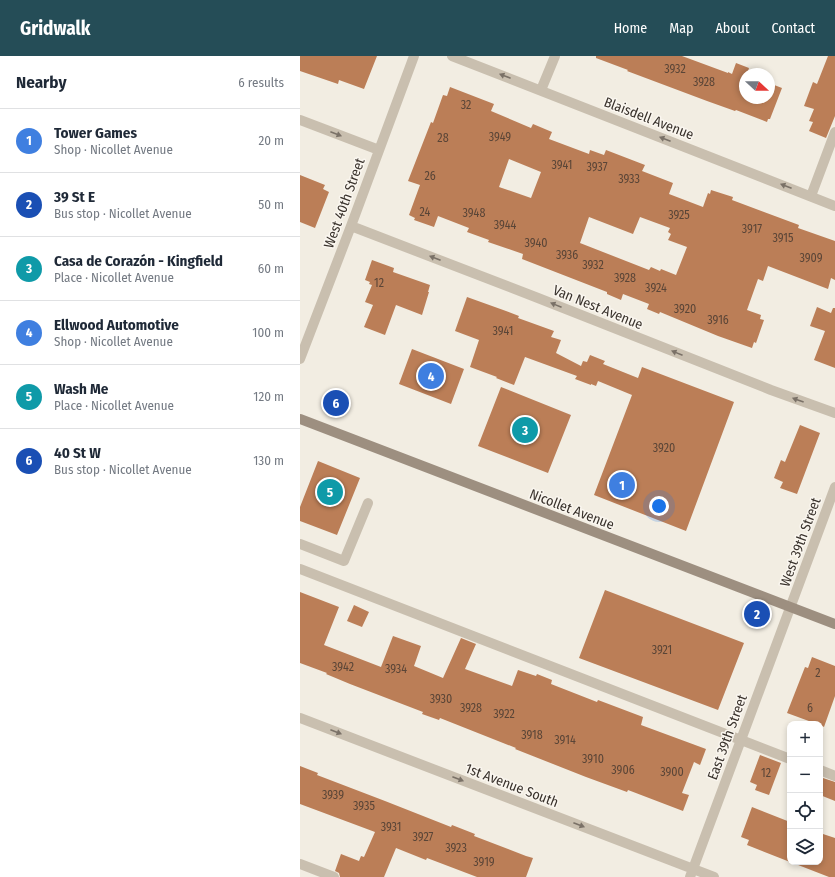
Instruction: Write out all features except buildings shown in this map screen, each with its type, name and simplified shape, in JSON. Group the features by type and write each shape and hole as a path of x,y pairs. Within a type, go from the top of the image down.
{"main road":[{"name":"Nicollet Avenue","path":"300,419 835,624"}],"street":[{"name":"West 40th Street","path":"300,359 414,56"},
{"name":"Blaisdell Avenue","path":"452,56 835,206"},
{"path":"542,90 555,56"},
{"path":"300,120 379,150"},
{"path":"811,196 835,132"},
{"name":"Van Nest Avenue","path":"351,226 764,387 835,413"},
{"name":"West 39th Street","path":"791,607 835,487"},
{"path":"300,544 344,561 368,503"},
{"path":"300,569 787,758"},
{"name":"East 39th Street","path":"691,873 791,607"},
{"name":"1st Avenue South","path":"300,718 691,873 714,877"},
{"path":"823,771 835,776"},
{"path":"300,864 334,877"}],"place":[{"name":"Ellwood Automotive","path":"431,376"},
{"name":"40 St W","path":"336,403"},
{"name":"Casa de Corazón - Kingfield","path":"525,430"},
{"name":"Tower Games","path":"622,485"},
{"name":"Wash Me","path":"330,492"},
{"name":"39 St E","path":"757,614"}]}
